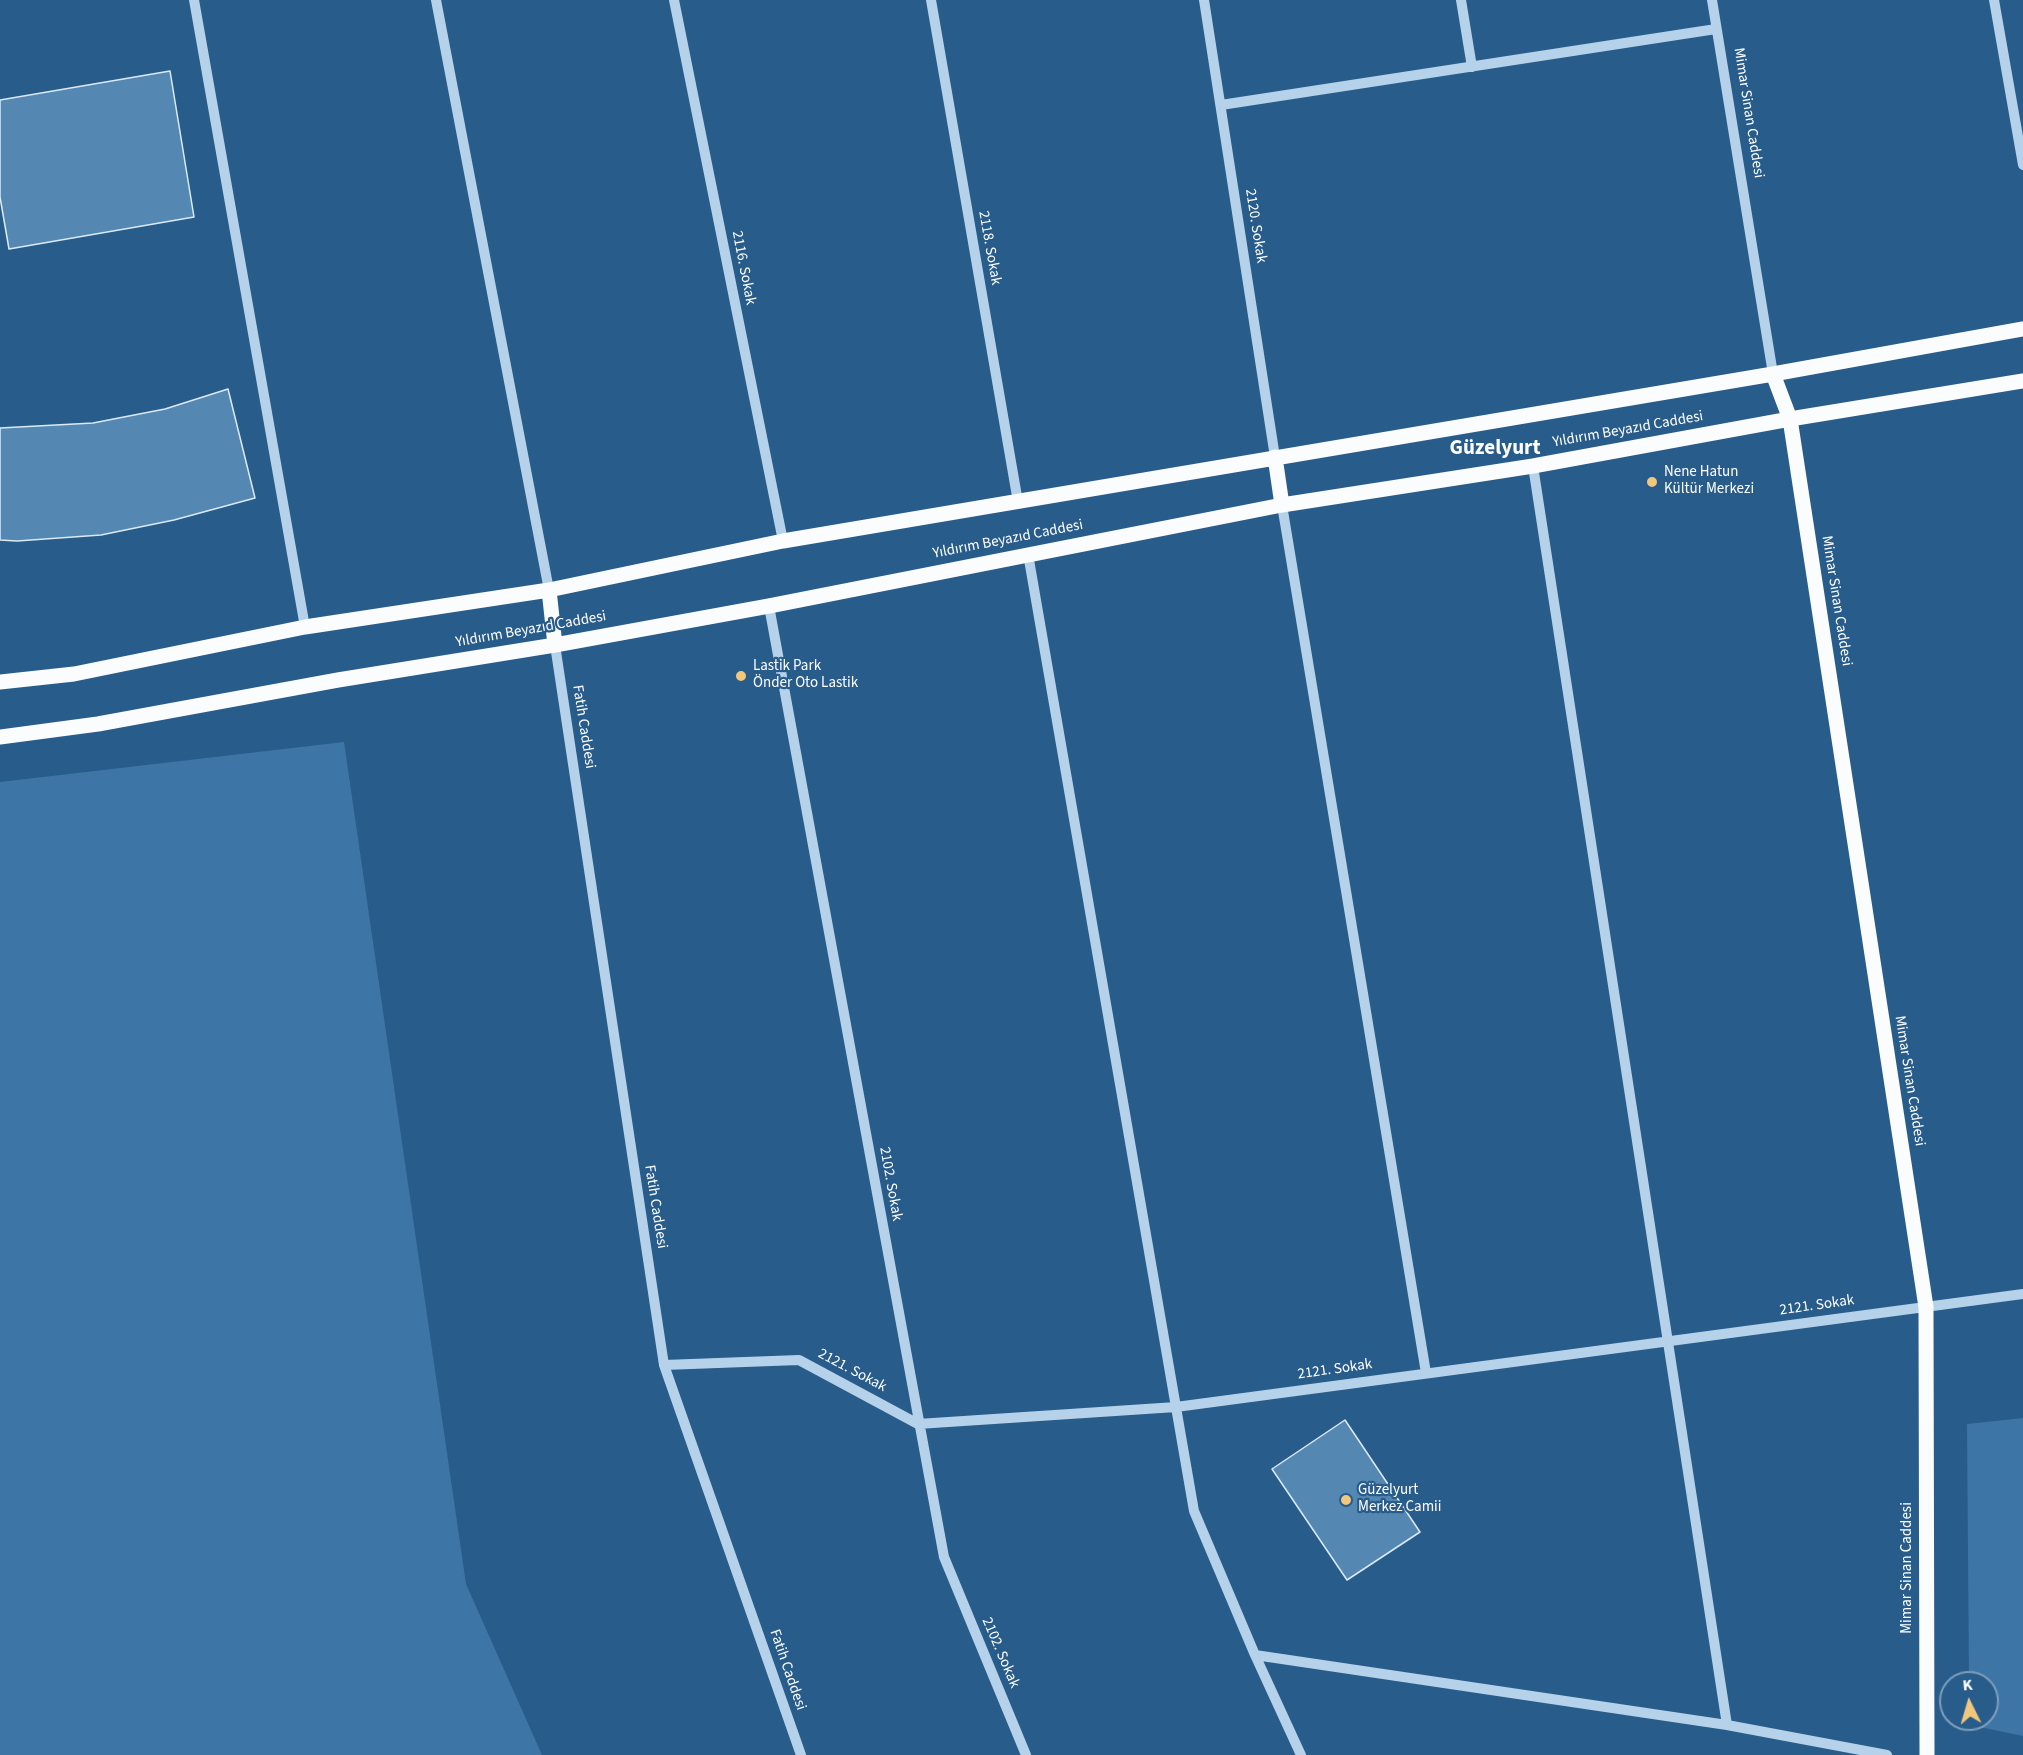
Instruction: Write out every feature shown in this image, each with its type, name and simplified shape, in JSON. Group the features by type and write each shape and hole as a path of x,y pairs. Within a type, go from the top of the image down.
{"main road":[{"name":"Yıldırım Beyazıd Caddesi","path":"0,682 74,674 305,627 549,590 783,541 1773,374 2023,329"},
{"name":"Mimar Sinan Caddesi","path":"1773,374 1790,418 1926,1307 1927,1755"},
{"name":"Yıldırım Beyazıd Caddesi","path":"0,737 98,724 338,680 555,645 769,606 1282,505 1533,466 1790,418 2023,381"},
{"path":"1275,457 1282,505"},
{"path":"549,590 555,645"}],"street":[{"path":"194,0 305,627"},
{"path":"436,0 549,590"},
{"name":"2116. Sokak","path":"674,0 783,541"},
{"name":"2118. Sokak","path":"932,0 1018,502"},
{"name":"2120. Sokak","path":"1204,0 1275,457"},
{"path":"1461,0 1472,67"},
{"name":"Mimar Sinan Caddesi","path":"1712,0 1773,374"},
{"path":"1994,0 2023,165"},
{"path":"1221,105 1716,28"},
{"path":"1533,466 1727,1725"},
{"path":"1282,505 1426,1373"},
{"path":"1028,554 1194,1511 1254,1655 1301,1755"},
{"name":"2102. Sokak","path":"769,606 944,1557 1026,1755"},
{"name":"Fatih Caddesi","path":"555,645 664,1365 801,1755"},
{"name":"2121. Sokak","path":"664,1365 799,1360 918,1424 1176,1407 2023,1294"},
{"path":"1254,1655 1727,1725 1887,1755"}],"shaded area":[{"path":"344,742 466,1584 542,1755 0,1755 0,782"},
{"path":"2023,1418 2023,1736 1999,1731 1999,1671 1969,1671 1967,1424"}],"building":[{"path":"170,71 194,217 9,249 0,197 0,100"},
{"path":"228,389 255,498 174,520 101,535 17,541 0,540 0,428 93,423 165,409"},
{"name":"Güzelyurt Merkez Camii","path":"1345,1420 1420,1532 1347,1580 1272,1469"}],"place":[{"name":"Nene Hatun Kültür Merkezi","path":"1652,482"},
{"name":"Lastik Park Önder Oto Lastik","path":"741,676"},
{"name":"Güzelyurt Merkez Camii","path":"1346,1500"}],"district":[{"name":"Güzelyurt","path":"1495,449"}]}
